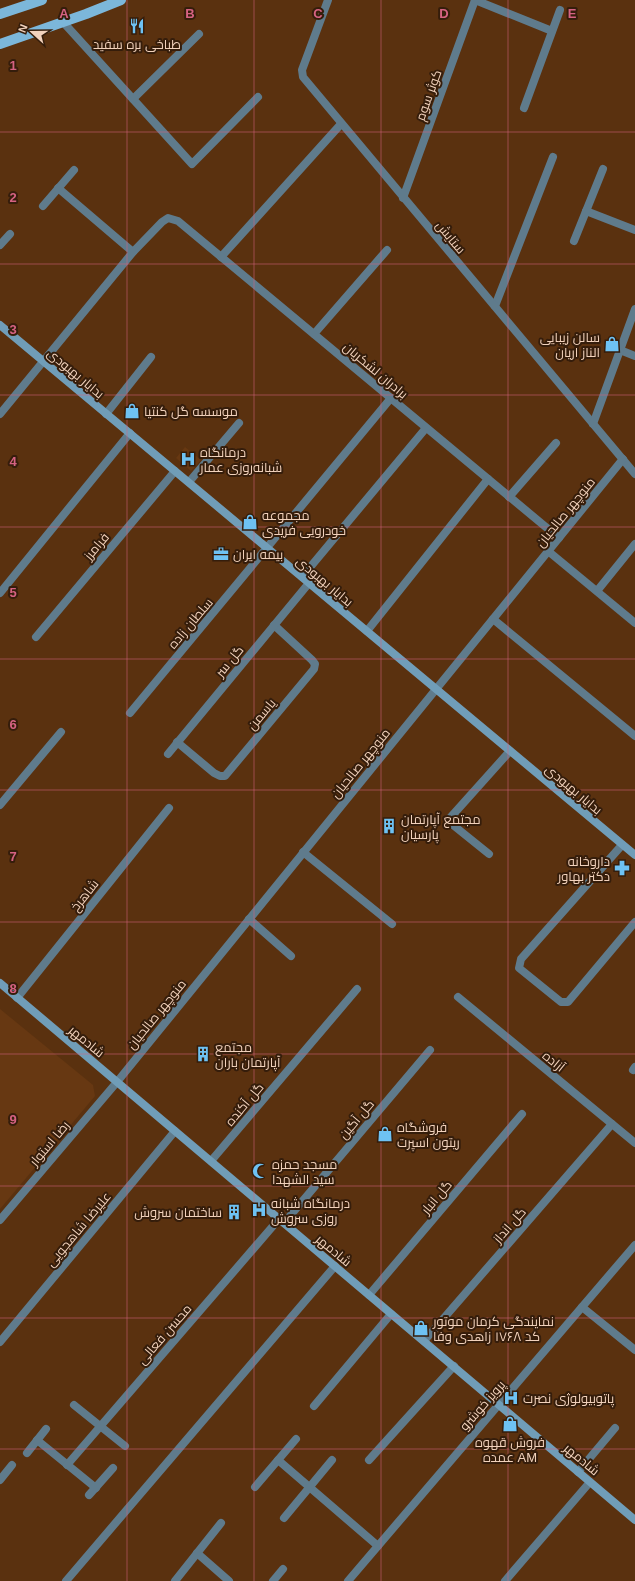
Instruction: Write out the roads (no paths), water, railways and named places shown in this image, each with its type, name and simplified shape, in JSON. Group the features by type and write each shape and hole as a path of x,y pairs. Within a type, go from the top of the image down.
{"main road":[{"path":"0,14 26,2 42,0"},
{"path":"0,44 121,0"},
{"name":"بدایار بهبودی","path":"0,325 635,855"},
{"name":"شادمهر","path":"0,983 635,1520"}],"street":[{"name":"ستایش","path":"328,0 302,70 302,75 341,124 635,474"},
{"path":"475,0 552,31"},
{"name":"کوثر سوم","path":"403,198 475,0"},
{"path":"524,108 560,10"},
{"path":"63,22 192,164 258,98"},
{"path":"133,99 199,34"},
{"path":"221,257 341,124"},
{"path":"495,306 553,157"},
{"path":"574,241 602,169"},
{"path":"43,206 74,170"},
{"path":"0,414 133,252 58,188"},
{"path":"586,212 635,230"},
{"name":"برادران لشکریان","path":"133,252 164,219 173,218 178,221 559,538"},
{"path":"0,245 10,234"},
{"path":"314,334 387,250"},
{"path":"593,424 635,309"},
{"path":"620,350 635,356"},
{"path":"106,414 151,357"},
{"name":"سلطان زاده","path":"130,713 391,398"},
{"path":"189,482 239,422"},
{"path":"302,577 426,428"},
{"path":"0,593 130,434"},
{"path":"509,497 556,443"},
{"name":"منوچهر صالحیان","path":"117,1082 623,459"},
{"name":"فرامرز","path":"36,637 175,471"},
{"path":"367,631 488,479"},
{"path":"597,591 635,544"},
{"path":"548,551 635,623"},
{"name":"گل سر","path":"168,754 309,583"},
{"path":"493,619 635,736"},
{"name":"یاسمن","path":"177,742 214,773 220,776 226,776 314,669 312,660 274,625"},
{"path":"0,805 61,732"},
{"path":"489,854 452,825 450,818 510,751"},
{"name":"شاهرخ","path":"17,998 169,808"},
{"path":"622,844 521,959 519,968 561,1002 568,1002 635,922"},
{"path":"303,852 392,924"},
{"path":"249,919 291,956"},
{"name":"گل آکنده","path":"211,1161 357,989"},
{"name":"آزاده","path":"458,997 635,1143"},
{"name":"گل آگین","path":"281,1221 430,1050"},
{"name":"رضا استوار","path":"0,1220 117,1082"},
{"name":"گل انبار","path":"369,1295 522,1114"},
{"name":"گل انداز","path":"424,1341 612,1124"},
{"name":"علیرضا شاهجویی","path":"0,1342 175,1131"},
{"name":"محسن فعالی","path":"67,1465 281,1221"},
{"name":"پرویز خوشرو","path":"348,1581 635,1245"},
{"path":"66,1581 335,1266"},
{"path":"582,1307 635,1350"},
{"path":"314,1406 392,1314"},
{"path":"368,1460 454,1366"},
{"path":"74,1405 125,1446"},
{"path":"27,1453 46,1428"},
{"path":"578,1472 615,1428"},
{"path":"254,1487 296,1439"},
{"path":"37,1440 96,1488"},
{"path":"278,1460 378,1546"},
{"path":"284,1518 332,1460"},
{"path":"0,1480 12,1465"},
{"path":"89,1495 113,1468"},
{"path":"505,1581 590,1482"},
{"path":"175,1581 221,1523"},
{"path":"197,1553 229,1581"},
{"path":"273,1581 283,1569"}],"place":[{"name":"طباخی بره سفید","path":"137,26"},
{"name":"سالن زیبایی الناز اریان","path":"612,344"},
{"name":"موسسه گل کنتیا","path":"132,411"},
{"name":"درمانگاه شبانه‌روزی عمار","path":"188,459"},
{"name":"مجموعه خودرویی فریدی","path":"250,522"},
{"name":"بیمه ایران","path":"221,554"},
{"name":"مجتمع آپارتمان پارسیان","path":"389,826"},
{"name":"داروخانه دکتر بهاور","path":"622,868"},
{"name":"مجتمع آپارتمان باران","path":"203,1054"},
{"name":"فروشگاه ریتون اسپرت","path":"385,1134"},
{"name":"مسجد حمزه سید الشهدا","path":"260,1171"},
{"name":"درمانگاه شبانه روزی سروش","path":"259,1210"},
{"name":"ساختمان سروش","path":"234,1212"},
{"name":"نمایندگی کرمان موتور کد ۱۷۶۸ زاهدی وفا","path":"421,1328"},
{"name":"پاتوبیولوژی نصرت","path":"511,1398"},
{"name":"فروش قهوه عمده AM","path":"510,1424"}]}
